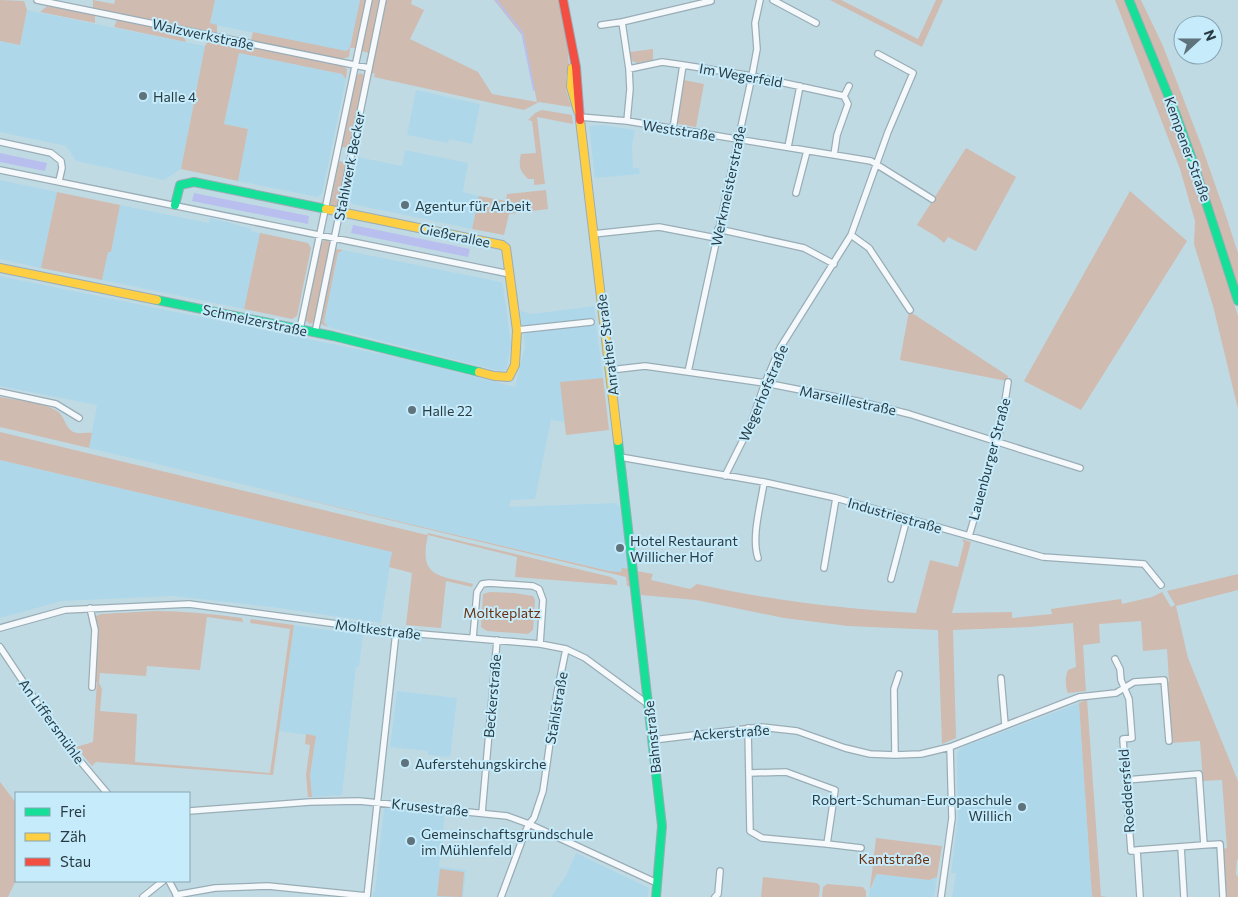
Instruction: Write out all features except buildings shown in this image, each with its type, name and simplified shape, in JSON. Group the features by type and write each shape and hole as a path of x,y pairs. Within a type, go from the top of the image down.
{"street":[{"name":"Walzwerkstraße","path":"37,0 369,68"},
{"name":"Stahlwerk Becker","path":"300,330 369,0"},
{"name":"Stahlwerk Becker","path":"315,332 383,0"},
{"name":"Anrather Straße","path":"563,0 576,68 580,107 579,115 635,578"},
{"name":"Werkmeisterstraße","path":"688,372 752,76 756,49 755,23 760,0"},
{"path":"774,0 816,22"},
{"name":"Kempener Straße","path":"1129,0 1175,112 1238,301"},
{"path":"601,25 622,22 711,1"},
{"path":"622,22 629,69 630,89 627,122"},
{"name":"Wegerhofstraße","path":"725,476 750,426 780,348 851,235 894,116 913,73 878,54"},
{"name":"Im Wegerfeld","path":"629,69 662,62 752,76 844,96"},
{"name":"Im Wegerfeld","path":"673,130 683,65"},
{"name":"Im Wegerfeld","path":"788,147 800,86"},
{"path":"834,155 837,135 848,104 844,96 849,86"},
{"name":"Weststraße","path":"579,115 871,161 932,199"},
{"path":"0,142 51,153 61,161 62,168 59,182"},
{"path":"796,193 808,151"},
{"name":"Gießerallee","path":"0,170 510,274 507,252 505,247 499,244 194,182 180,185 175,205"},
{"path":"593,234 659,227 716,238"},
{"path":"718,229 804,248 834,264"},
{"path":"851,235 868,248 910,310"},
{"name":"Schmelzerstraße","path":"0,268 315,332 494,376 509,377 515,365 517,330"},
{"path":"510,274 517,330 591,322"},
{"name":"Marseillestraße","path":"610,370 645,366 765,383 888,408 1080,468"},
{"name":"Lauenburger Straße","path":"969,536 997,442 1008,382"},
{"path":"0,392 56,404 79,418"},
{"name":"Industriestraße","path":"620,457 764,482 836,498 1043,557 1144,564 1161,585"},
{"path":"758,558 756,551 757,528 764,482"},
{"path":"824,568 836,498"},
{"path":"891,579 907,518"},
{"name":"Bahnstraße","path":"635,578 662,826 656,897"},
{"path":"473,638 477,592 480,585 489,582 533,586 539,589 542,597 540,644"},
{"name":"Moltkestraße","path":"0,628 65,610 189,604 396,632 540,644 566,649 585,658 649,705"},
{"path":"90,608 95,630 92,688"},
{"path":"170,882 177,896 215,888 268,886 367,897 396,632"},
{"name":"Beckerstraße","path":"482,813 497,640"},
{"name":"An Liffersmühle","path":"0,647 60,737 106,792"},
{"name":"Stahlstraße","path":"501,897 529,824 534,818 543,791 557,693 566,649"},
{"name":"Roeddersfeld","path":"1115,659 1129,699 1132,738 1122,739 1131,851 1136,850 1140,897"},
{"path":"895,755 894,689 899,674"},
{"path":"1001,678 1005,725"},
{"path":"1124,688 1134,682 1164,680 1169,741"},
{"name":"Ackerstraße","path":"653,740 762,727 797,731 845,748 870,754 921,754 950,746 1078,697 1116,693 1124,688"},
{"path":"748,728 750,831 762,838 861,848"},
{"path":"941,897 952,818 950,746"},
{"path":"750,773 786,772 835,790 827,844"},
{"path":"1126,780 1199,774 1204,845"},
{"name":"Krusestraße","path":"190,811 359,800 512,817 657,882"},
{"path":"1136,850 1220,844 1223,897"},
{"path":"1181,847 1184,897"},
{"path":"715,897 718,894 720,871"},
{"path":"144,897 162,882"}],"shaded area":[{"path":"215,0 360,0 350,48 345,51 210,24"},
{"path":"27,10 205,46 181,169 164,180 76,161 66,146 0,132 0,41 20,45"},
{"path":"239,53 342,74 346,79 322,194 317,197 238,181 248,129 224,124"},
{"path":"416,90 480,104 472,144 449,139 448,143 407,135"},
{"path":"602,125 635,130 632,146 633,168 639,168 640,174 595,178 589,126"},
{"path":"405,150 468,163 463,192 479,196 472,229 352,204 349,199 358,157 402,166"},
{"path":"0,153 47,163 45,171 0,162"},
{"path":"0,180 57,192 41,268 0,259"},
{"path":"194,193 309,216 308,224 192,201"},
{"path":"120,205 209,223 210,218 260,233 244,309 102,280 108,251 111,252"},
{"path":"353,225 470,249 468,257 351,233"},
{"path":"343,250 501,282 503,285 511,346 506,370 499,371 328,327 324,322 338,253"},
{"path":"0,276 401,358 515,387 525,347 524,335 526,333 596,324 603,378 561,382 565,422 551,420 535,499 511,500 509,507 616,503 623,510 628,569 622,572 610,571 89,448 97,405 0,386"},
{"path":"594,306 596,318 524,327 522,325 520,311 532,314"},
{"path":"0,460 392,552 381,623 271,607 173,596 62,601 0,618"},
{"path":"294,625 363,635 359,667 356,667 342,795 312,797 310,775 316,736 279,731"},
{"path":"397,691 457,698 450,757 428,755 428,751 390,747"},
{"name":"Robert-Schuman-Europaschule Willich","path":"1079,703 1092,897 952,897 956,873 951,873 958,818 958,751 963,747"},
{"name":"Gemeinschaftsgrundschule im Mühlenfeld","path":"384,808 445,814 439,867 466,870 463,897 373,897"},
{"path":"576,853 649,888 648,897 551,897 566,876"},
{"path":"877,874 929,880 937,877 934,897 869,897 870,889 874,885 874,877"}],"green space":[{"path":"0,0 24,1 27,10 20,45 0,41"},
{"path":"93,0 114,4 115,0 215,0 210,23 217,25 217,33 93,8"},
{"path":"360,0 366,0 356,48 350,48"},
{"path":"372,0 379,0 369,53 361,51"},
{"path":"386,0 412,0 411,4 424,10 410,39 478,72 492,94 537,102 523,33 521,34 494,0 559,0 566,34 570,75 566,75 566,90 571,107 539,102 524,110 374,77 375,73 371,74"},
{"path":"830,0 841,0 918,39 936,0 943,0 922,47"},
{"path":"1115,0 1124,0 1166,99 1188,160 1238,316 1238,409 1213,306 1194,244 1195,221 1180,169"},
{"path":"1133,0 1141,0 1163,46 1202,147 1238,253 1238,288 1190,142 1163,70"},
{"path":"47,6 95,15 95,23 40,12"},
{"path":"117,20 182,33 186,42 114,27"},
{"path":"253,32 346,51 350,48 349,57 341,59 251,40"},
{"path":"209,39 341,65 347,69 346,79 342,74 239,53 224,124 248,129 238,181 181,169 205,46"},
{"path":"653,49 653,60 637,63 632,61 630,52"},
{"path":"686,69 684,80 704,84 696,127 679,124 676,120"},
{"path":"360,73 364,75 350,148 341,147 356,76"},
{"path":"542,110 572,115 573,124 537,117 545,184 534,185 534,179 528,179 523,173 520,168 520,162 521,154 536,153 532,121 528,120 535,113"},
{"path":"966,148 1016,177 976,251 948,237 944,243 917,225"},
{"path":"339,161 347,163 338,206 334,207 330,205"},
{"path":"546,190 548,209 509,214 504,235 472,229 479,196 506,201 507,194"},
{"path":"1130,191 1187,241 1081,410 1024,381"},
{"path":"57,192 120,205 111,252 108,252 102,280 41,268"},
{"path":"260,233 308,243 311,248 297,316 292,319 244,309"},
{"path":"327,239 330,242 330,247 314,322 310,324 305,320 321,246 323,241"},
{"path":"336,249 343,250 338,253 324,322 328,327 321,324 320,319 333,254"},
{"path":"909,311 1008,376 1007,381 900,360"},
{"path":"603,378 609,430 566,435 560,382"},
{"path":"0,397 37,403 57,411 73,432 92,433 89,448 0,427"},
{"path":"0,432 427,535 428,533 611,577 617,581 617,585 515,577 517,557 428,535 426,560 429,567 441,576 473,584 472,587 446,581 441,628 406,625 412,573 389,567 392,552 0,460"},
{"path":"236,483 609,571 621,572 622,568 630,569 632,587 627,586 626,577"},
{"path":"962,539 971,542 952,613 1012,612 1012,618 1052,614 1051,609 1121,599 1122,604 1152,597 1162,592 1171,607 1175,605 1167,591 1238,574 1238,590 1176,606 1188,658 1238,781 1238,860 1236,874 1238,877 1238,897 1225,897 1221,849 1227,848 1222,780 1203,781 1200,741 1171,743 1167,649 1143,651 1141,621 1099,624 1100,643 1083,645 1086,691 1068,693 1066,684 1067,673 1068,670 1076,667 1073,623 953,630 956,738 942,744 938,630 848,626 784,618 696,600 641,595 637,571 653,574 651,580 690,589 697,584 751,595 806,603 916,613 930,560 958,567 964,543"},
{"name":"Moltkeplatz","path":"490,592 533,596 535,600 533,630 528,634 487,631 481,627 483,594"},
{"path":"155,611 188,612 242,618 243,622 207,617 200,670 147,666 146,676 100,673 99,683 102,689 100,711 137,714 135,762 270,773 290,629 250,623 251,619 294,625 273,775 96,762 92,766 76,747 93,742 97,682 95,682 98,630 95,622 96,616 101,614"},
{"path":"1087,699 1101,896 1107,897 1092,897 1079,703"},
{"path":"306,734 316,736 310,775 312,797 308,797 306,775 310,745 305,744"},
{"path":"0,782 15,802 15,882 8,897 0,897"},
{"name":"Kantstraße","path":"876,838 942,846 937,877 929,880 877,874 870,889"},
{"path":"440,869 464,872 462,897 437,896"},
{"path":"763,877 817,883 820,886 819,897 761,897"},
{"path":"827,884 863,887 866,891 866,897 822,897 823,887"}],"waterway":[{"path":"496,0 522,32 534,90"}],"traffic: fast":[{"path":"1129,0 1175,112 1238,301"},
{"path":"175,205 180,185 194,182 326,209"},
{"path":"157,300 333,336 479,372"},
{"path":"618,441 662,826 656,897"}],"traffic: slow":[{"path":"572,68 571,87 578,111"},
{"path":"580,120 618,441"},
{"path":"326,209 502,245 506,248 517,330 515,365 509,377 479,372"},
{"path":"0,268 157,300"}],"traffic: jam":[{"path":"563,0 576,67 580,120"}],"place":[{"name":"Halle 4","path":"143,96"},
{"name":"Agentur für Arbeit","path":"405,205"},
{"name":"Halle 22","path":"412,410"},
{"name":"Hotel Restaurant Willicher Hof","path":"620,548"},
{"name":"Auferstehungskirche","path":"405,763"},
{"name":"Robert-Schuman-Europaschule Willich","path":"1022,807"},
{"name":"Gemeinschaftsgrundschule im Mühlenfeld","path":"411,841"}]}
